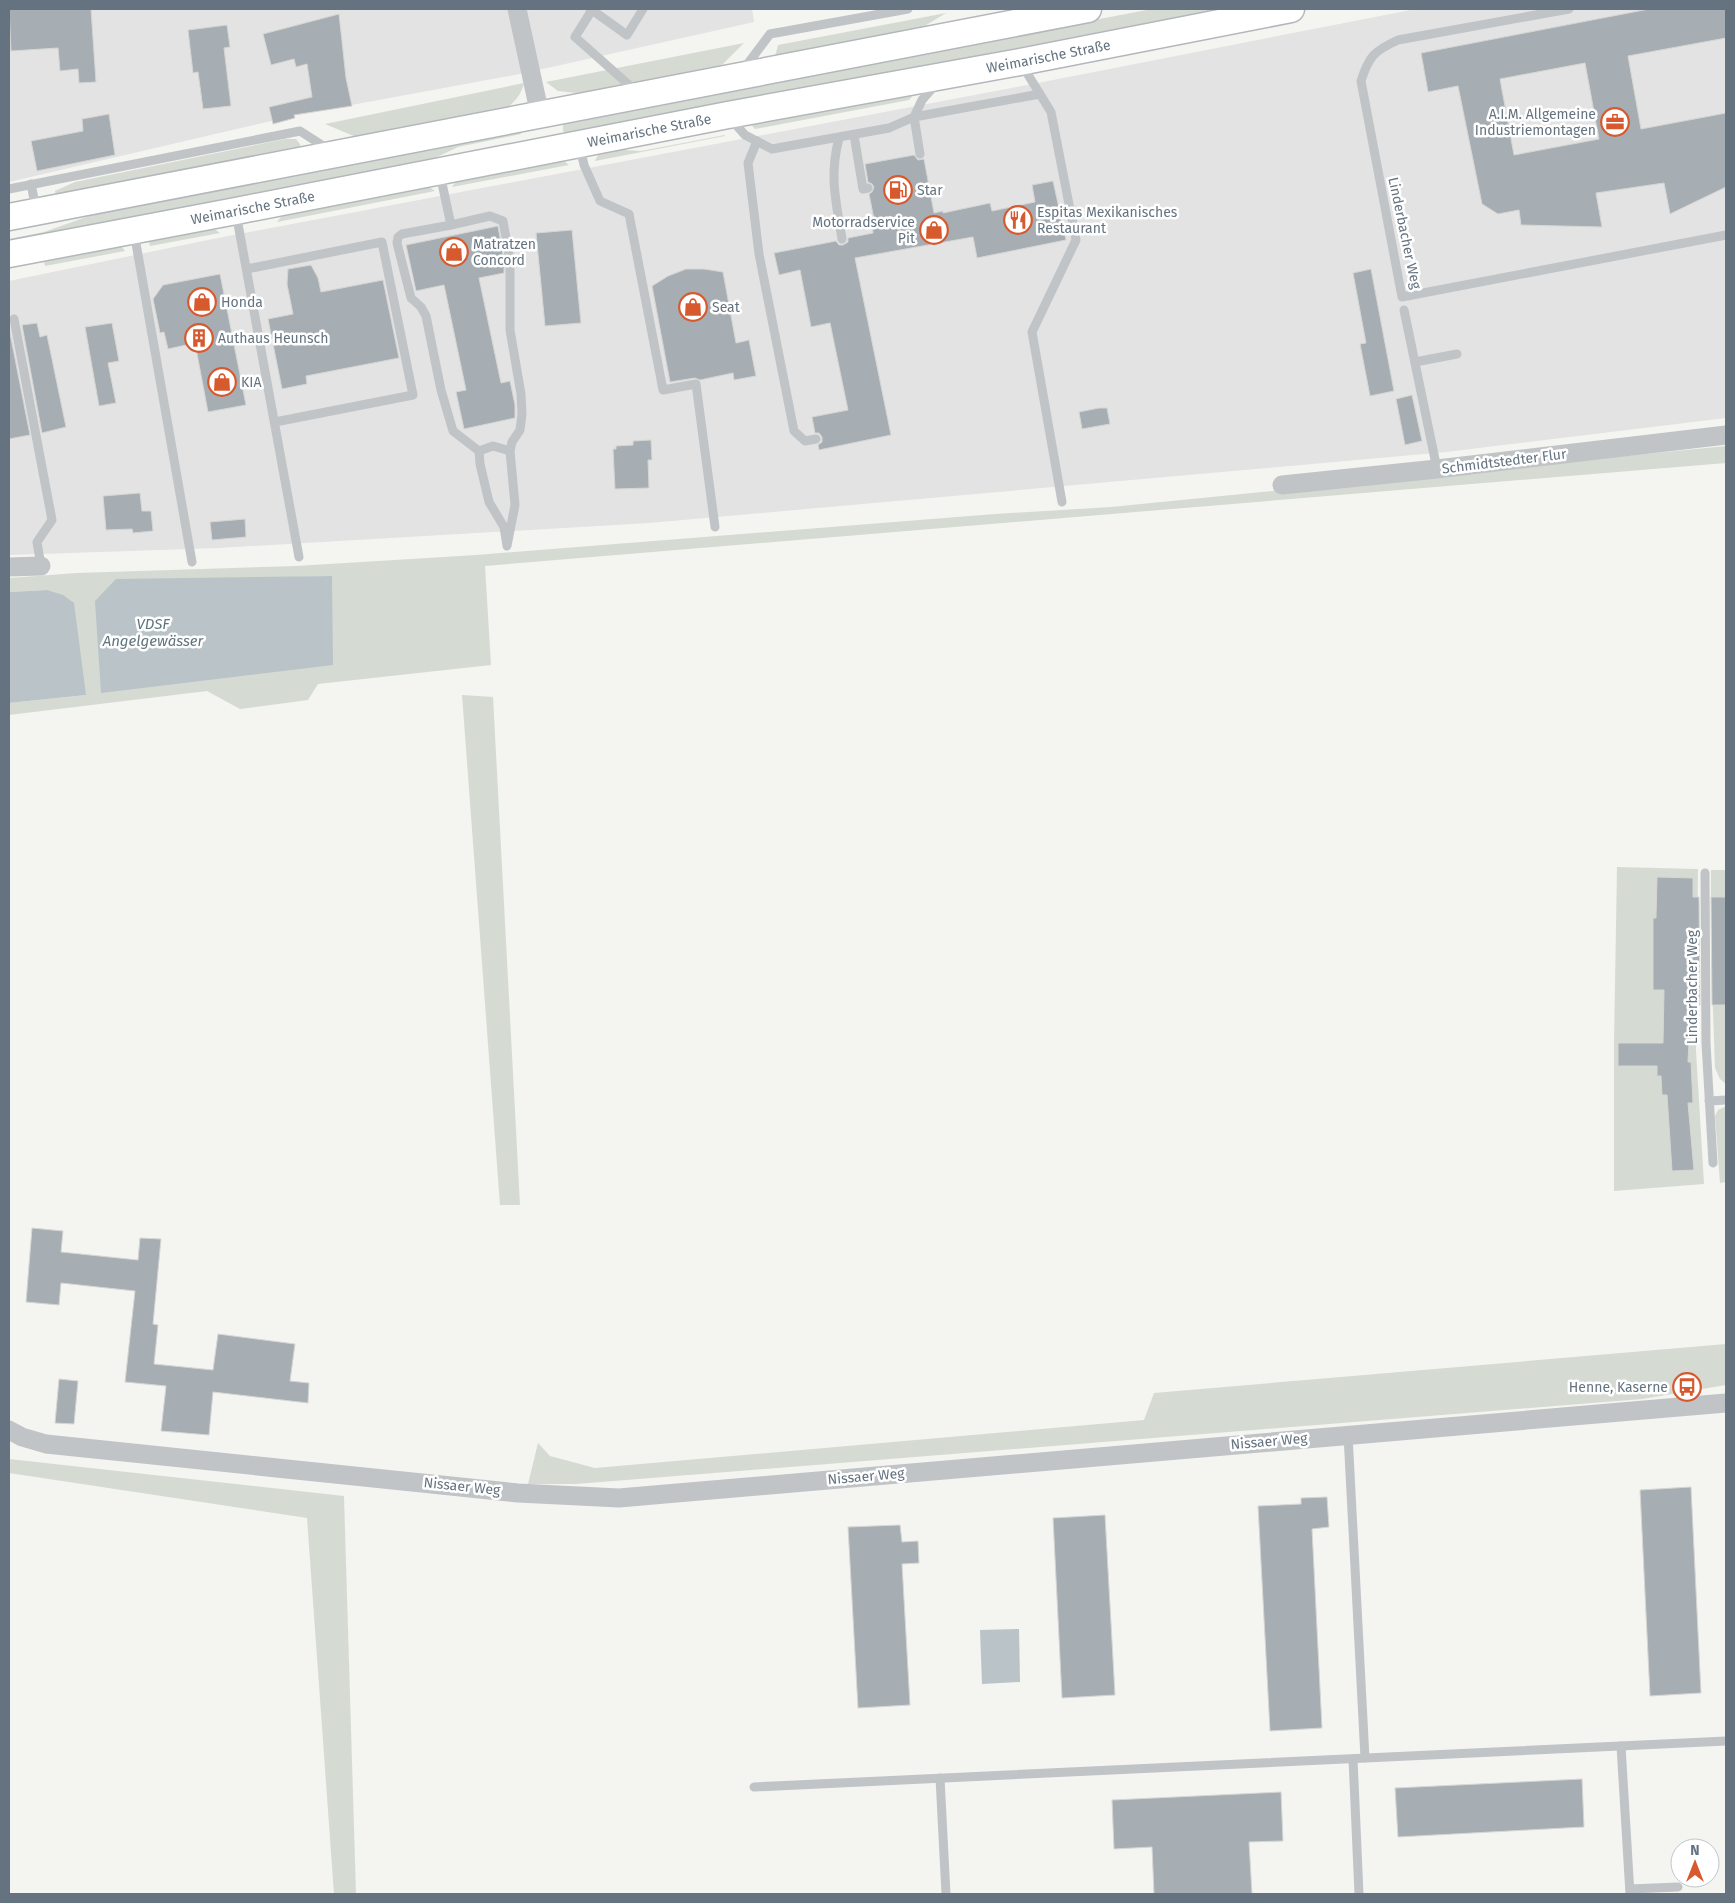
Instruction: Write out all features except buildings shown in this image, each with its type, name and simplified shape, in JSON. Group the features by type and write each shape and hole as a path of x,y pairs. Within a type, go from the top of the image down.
{"main road":[{"path":"9,217 1088,9"},
{"name":"Weimarische Straße","path":"9,254 236,212 728,115 1020,62 1291,9"},
{"path":"540,115 547,151"}],"street":[{"path":"517,9 540,115"},
{"name":"Schmidtstedter Flur","path":"1282,484 1437,470 1726,435"},
{"path":"9,567 41,566"},
{"name":"Nissaer Weg","path":"9,1430 22,1438 46,1444 518,1493 620,1498 1726,1403"}],"lane":[{"path":"640,95 575,37 591,10 627,35 643,9"},
{"path":"738,75 770,34 908,9"},
{"name":"Linderbacher Weg","path":"1569,9 1398,40 1380,48 1367,63 1361,81 1402,297 1726,235"},
{"path":"1020,62 1051,112 1076,240 1032,332 1062,502"},
{"path":"920,154 914,117 922,100 943,76"},
{"path":"728,115 745,135 772,149 889,128 914,117 1040,94"},
{"path":"9,189 300,131 337,154"},
{"path":"854,135 863,189 868,188"},
{"path":"839,138 833,166 833,186 842,239"},
{"path":"757,141 748,163 759,254 794,431 805,441 816,439"},
{"path":"579,144 584,165 600,201 629,214 663,390 696,384 715,527"},
{"path":"439,172 451,225"},
{"path":"31,184 37,212"},
{"path":"236,212 299,557"},
{"path":"490,216 503,221 510,260 510,330 522,408 520,430 512,442 510,451 515,505 507,546 504,527 489,502 480,464 479,451 453,431 441,390 426,316 421,307 411,298 397,243 398,237 402,234 451,225 490,216"},
{"path":"134,230 192,562"},
{"path":"247,269 382,242 413,395 275,422"},
{"path":"1404,310 1437,470"},
{"path":"14,319 52,520 37,542 41,566"},
{"path":"1415,362 1457,354"},
{"path":"479,451 493,446 510,451"},
{"name":"Linderbacher Weg","path":"1705,873 1706,1043 1712,1163"},
{"path":"1709,1101 1726,1100"},
{"path":"1348,1435 1365,1758"},
{"path":"754,1787 1726,1741"},
{"path":"1621,1746 1630,1892 1670,1888"},
{"path":"1353,1759 1359,1894"},
{"path":"940,1778 946,1894"}],"shaded area":[{"path":"9,9 752,9 754,22 520,74 297,115 9,182"},
{"path":"1152,9 1218,9 569,135 563,131 563,125 568,121"},
{"path":"1416,9 1726,9 1726,418 1446,452 649,523 218,548 9,555 9,281 213,239 1043,82"},
{"path":"946,13 918,30 775,57 778,45"},
{"path":"744,43 717,70 585,94 558,91 546,82"},
{"path":"524,83 518,97 507,108 361,139 325,124"},
{"path":"919,89 909,100 755,129 748,121"},
{"path":"521,131 521,134 458,147 429,161 9,242 9,239 44,232 103,211"},
{"path":"725,135 595,161 600,151 610,149 641,151"},
{"path":"285,139 296,139 300,144 301,151 56,196 55,191 75,182"},
{"path":"559,157 569,165 452,187 459,178"},
{"path":"425,184 435,191 277,222 286,211"},
{"path":"210,226 220,233 150,246 149,242 151,239"},
{"path":"119,243 125,251 45,266 45,258"},
{"path":"1726,446 1726,463 485,566 491,665 318,684 308,700 240,709 207,691 9,715 9,703 86,695 47,590 9,592 9,578 77,573 296,566 476,555 995,514 1111,507","holes":["332,576 95,601 291,577"]},
{"path":"462,695 493,697 520,1205 500,1205"},
{"path":"1617,867 1698,869 1696,1051 1704,1184 1614,1191"},
{"path":"1711,870 1726,870 1726,1084 1720,1079 1715,1068 1711,955"},
{"path":"1726,1106 1726,1182 1720,1183 1715,1116 1718,1110"},
{"path":"1726,1344 1726,1385 1642,1399 576,1484 528,1484 538,1443 550,1456 595,1468 1144,1420 1154,1393"},
{"path":"9,1459 344,1496 356,1894 334,1894 307,1518 9,1473"}],"water":[{"name":"VDSF Angelgewässer","path":"332,576 333,665 101,693 95,601 116,579"},
{"name":"VDSF Angelgewässer","path":"47,590 63,595 74,603 86,695 9,703 9,592"},
{"path":"1019,1629 1020,1682 982,1684 980,1630"}],"place":[{"name":"A.I.M. Allgemeine Industriemontagen","path":"1615,122"},
{"name":"Star","path":"898,190"},
{"name":"Espitas Mexikanisches Restaurant","path":"1018,220"},
{"name":"Motorradservice Pit","path":"934,230"},
{"name":"Matratzen Concord","path":"454,252"},
{"name":"Honda","path":"202,302"},
{"name":"Seat","path":"693,307"},
{"name":"Authaus Heunsch","path":"199,338"},
{"name":"KIA","path":"222,382"},
{"name":"Henne, Kaserne","path":"1687,1387"}]}
